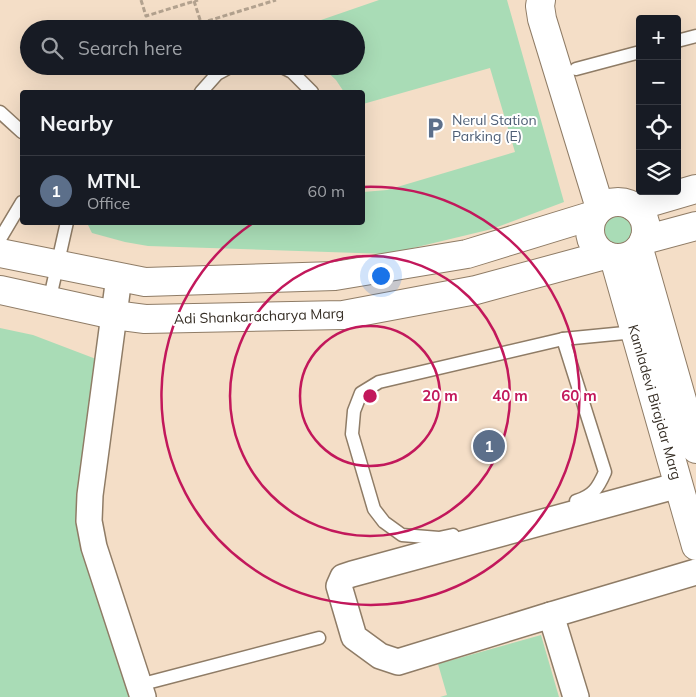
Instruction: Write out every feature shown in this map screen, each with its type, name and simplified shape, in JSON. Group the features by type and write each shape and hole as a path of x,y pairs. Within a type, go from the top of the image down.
{"main road":[{"path":"541,0 542,19 611,208 645,222 642,245"},
{"path":"551,0 559,14 576,69 611,208"},
{"path":"0,253 57,266 145,282 335,276 467,254 611,208 696,189"},
{"path":"611,208 590,233 597,249 609,256 632,254 642,245 696,226"},
{"name":"Kamladevi Birajdar Marg","path":"642,245 696,449"},
{"name":"Kamladevi Birajdar Marg","path":"609,256 635,332 696,546"},
{"name":"Adi Shankaracharya Marg","path":"0,290 114,315 145,318 343,314 476,290 609,256"}],"street":[{"path":"119,277 90,495 89,521 94,547 142,691"},
{"path":"679,485 352,574 343,577 339,586 354,637 380,656 398,662 696,572"},
{"path":"551,616 576,697"}],"lane":[{"path":"681,40 696,36"},
{"path":"576,69 636,53"},
{"path":"203,90 216,75"},
{"path":"295,75 310,90"},
{"path":"0,112 20,130"},
{"path":"0,239 20,205"},
{"path":"49,302 65,225"},
{"path":"563,339 605,472 594,492 589,497 439,538 402,535 384,522 374,509 352,434 354,411 361,393 379,382 563,339 635,332"},
{"path":"142,691 319,638"}],"path":[{"path":"140,0 146,16 196,0 200,20"},
{"path":"211,20 276,0"}],"green space":[{"path":"379,0 507,0 564,202 492,229 388,254 148,246 92,233 88,225 365,225 365,192 387,190 515,152 490,68 365,103 365,90 343,90 331,75 365,75 365,20 321,20"},
{"path":"622,210 629,213 635,219 638,230 637,238 629,247 622,250 614,250 607,247 599,238 598,226 601,219 610,211"},
{"path":"0,328 33,335 96,359 77,515 134,697 0,697"},
{"path":"541,635 559,697 440,697 447,695 438,664"}],"place":[{"name":"Nerul Station Parking (E)","path":"435,128"},
{"name":"MTNL","path":"489,446"}]}
